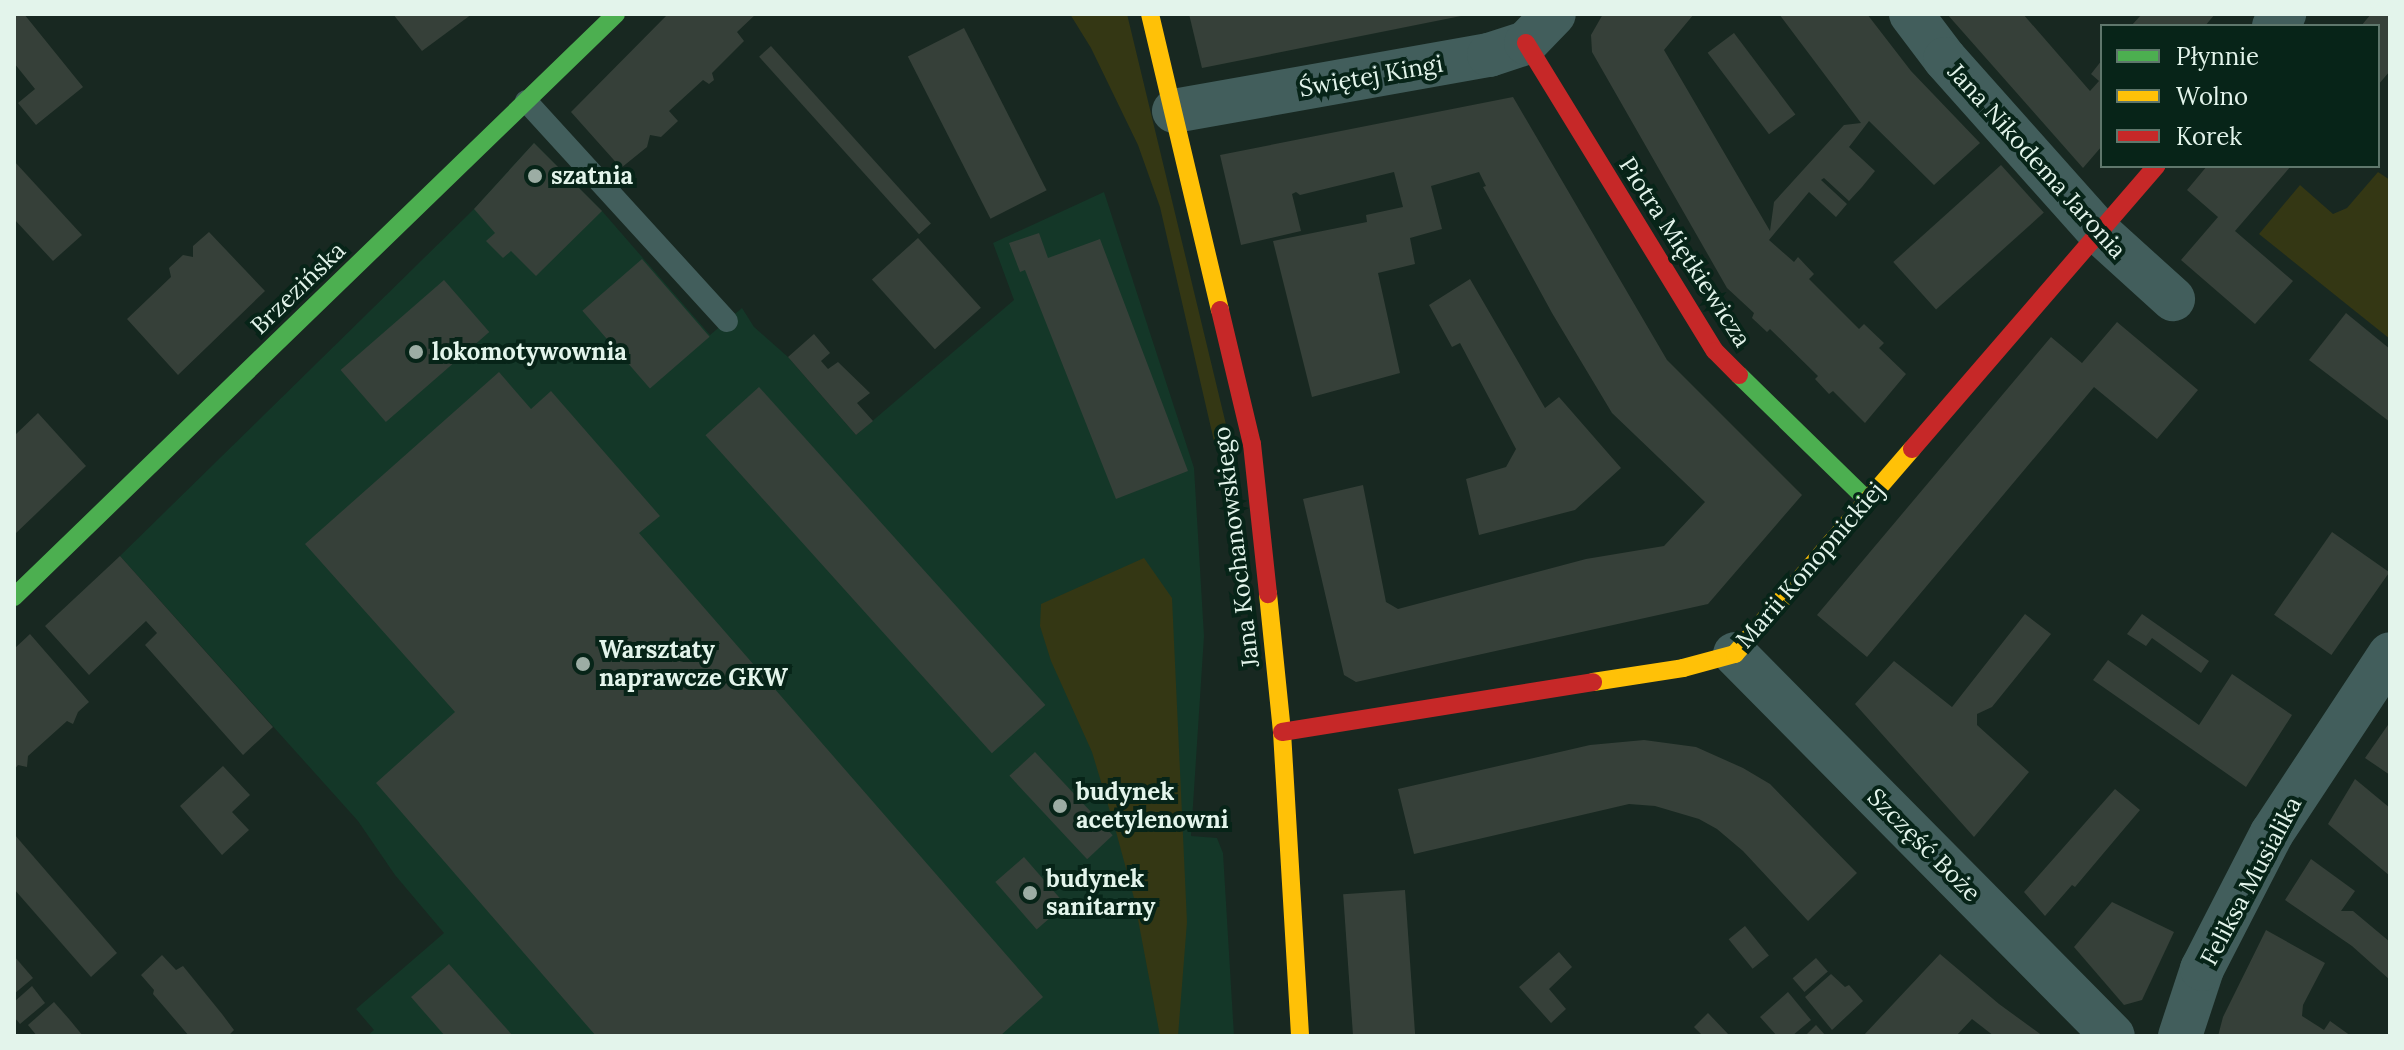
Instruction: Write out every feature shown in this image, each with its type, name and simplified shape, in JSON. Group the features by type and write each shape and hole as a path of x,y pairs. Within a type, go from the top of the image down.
{"street":[{"name":"Brzezińska","path":"14,597 616,14"},
{"name":"Jana Kochanowskiego","path":"1150,14 1252,444 1282,732 1300,1036"},
{"name":"Jana Nikodema Jaronia","path":"1911,14 1945,59 2099,232 2173,299"},
{"name":"Świętej Kingi","path":"1174,111 1489,55 1540,29"},
{"name":"Piotra Miętkiewicza","path":"1540,29 1715,351 1866,499"},
{"name":"Marii Konopnickiej","path":"1282,732 1683,668 1735,654 2154,168"},
{"name":"Szczęść Boże","path":"1735,654 2113,1036"},
{"name":"Feliksa Musialika","path":"2180,1036 2202,969 2272,833 2390,654"}],"lane":[{"path":"526,101 727,321"}],"shaded area":[{"path":"1070,14 1127,14 1229,437 1214,441 1160,207 1138,145 1091,48"},
{"path":"534,143 602,211 710,335 742,308 754,327 788,357 856,435 1014,300 993,243 1104,192 1194,468 1204,636 1191,836 1217,838 1223,853 1234,1036 367,1036 374,1030 356,1009 444,933 395,875 358,821 120,556 474,209"},
{"path":"2378,172 2390,180 2390,339 2259,234 2300,185 2333,214 2347,208"},
{"path":"1144,558 1172,598 1187,922 1178,1036 1160,1036 1134,898 1115,828 1092,752 1051,661 1040,626 1041,604"}],"building":[{"path":"14,14 24,14 83,87 36,125 18,103 35,89 14,63"},
{"path":"393,14 472,14 422,51"},
{"path":"668,14 756,14 737,32 744,41 712,73 714,80 709,84 703,80 669,111 678,121 661,137 650,135 647,147 621,168 571,112"},
{"path":"1189,14 1466,14 1466,15 1202,68"},
{"path":"1603,14 1694,14 1664,50 1770,231 1774,202 1844,125 1861,123 1779,14 1867,14 1911,71 1980,143 1934,185 1869,121 1849,147 1875,171 1862,187 1849,201 1824,178 1821,180 1847,204 1836,217 1809,192 1769,240 1794,262 1798,257 1814,274 1809,279 1859,329 1864,324 1884,343 1879,348 1906,374 1865,423 1833,391 1829,394 1815,379 1818,376 1770,329 1767,332 1752,318 1754,313 1727,288 1592,52 1591,35"},
{"path":"1947,14 2023,14 2090,91 2099,81 2091,74 2100,63 2100,148 2083,168"},
{"path":"2142,14 2215,14 2207,24 2133,24"},
{"path":"2371,14 2390,14 2390,71 2380,83 2380,24 2363,24"},
{"path":"964,28 1047,190 990,219 908,57"},
{"path":"1734,33 1795,114 1769,134 1708,53"},
{"path":"771,46 931,224 919,234 759,57"},
{"path":"1513,97 1667,360 1802,495 1708,604 1356,682 1344,675 1303,499 1363,485 1386,602 1398,609 1586,559 1664,546 1705,502 1612,413 1552,313 1483,187 1486,186 1479,172 1431,186 1442,229 1410,238 1415,264 1378,273 1400,373 1312,397 1273,241 1367,222 1366,215 1403,207 1394,172 1300,195 1296,192 1292,194 1301,231 1241,245 1220,155"},
{"name":"szatnia","path":"534,143 602,211 536,276 511,251 503,258 486,241 495,233 474,209"},
{"path":"14,161 82,235 53,261 14,219"},
{"path":"2001,165 2044,213 1936,310 1893,262"},
{"path":"2205,168 2289,168 2235,231 2293,281 2255,324 2181,260 2218,217 2187,190"},
{"path":"209,232 265,291 178,375 127,319 171,277 169,268 183,255 193,257 193,246"},
{"path":"1039,233 1048,258 1100,239 1188,471 1116,499 1025,270 1020,272 1009,243"},
{"path":"918,238 981,308 935,349 872,279"},
{"path":"642,259 710,337 650,389 582,311"},
{"path":"1470,279 1545,408 1559,397 1621,468 1575,510 1479,535 1466,479 1506,467 1516,449 1460,343 1452,347 1429,305"},
{"name":"lokomotywownia","path":"444,280 489,332 386,422 341,370"},
{"path":"2346,313 2390,349 2390,422 2309,360"},
{"path":"2117,322 2198,390 2157,439 2094,387 1867,657 1817,615 2051,337 2082,363"},
{"path":"814,334 830,353 821,361 828,369 838,362 870,393 857,403 873,421 856,435 788,357"},
{"name":"Warsztaty naprawcze GKW","path":"499,372 531,409 551,391 660,516 639,533 1043,997 1000,1036 596,1036 376,783 455,712 305,544"},
{"path":"759,387 1045,705 992,753 705,435"},
{"path":"38,413 86,466 14,535 14,436"},
{"path":"2332,532 2389,572 2331,655 2274,615"},
{"path":"120,556 273,727 243,755 145,645 157,633 146,621 89,675 45,626"},
{"path":"2025,614 2051,634 1992,707 1977,714 1977,725 2029,772 1974,837 1855,704 1894,661 1952,707"},
{"path":"2142,614 2209,661 2201,673 2152,638 2146,646 2127,634"},
{"path":"30,634 89,702 78,712 73,724 67,721 28,756 27,767 18,765 14,770 14,649"},
{"path":"2108,660 2199,725 2232,674 2292,715 2246,787 2093,680"},
{"path":"2390,722 2390,775 2365,758"},
{"path":"1644,740 1696,747 1770,784 1857,873 1808,921 1743,851 1717,829 1699,819 1655,806 1629,804 1414,854 1398,789 1590,745"},
{"name":"budynek acetylenowni","path":"1035,752 1113,835 1087,859 1009,776"},
{"path":"223,766 250,795 232,812 249,830 222,855 180,806"},
{"path":"2355,779 2390,808 2390,876 2328,824"},
{"path":"2115,789 2140,810 2075,887 2072,885 2045,916 2024,892"},
{"path":"14,834 117,953 91,977 14,889"},
{"name":"budynek sanitarny","path":"1024,857 1065,905 1037,929 995,882"},
{"path":"2311,859 2355,891 2341,911 2353,911 2390,942 2390,980 2352,946 2285,900"},
{"path":"1405,890 1415,1036 1353,1036 1343,894"},
{"path":"2112,902 2174,932 2142,1000 2124,1005 2074,947"},
{"path":"1745,926 1769,956 1753,969 1729,939"},
{"path":"2266,930 2325,963 2303,1005 2302,1016 2324,1030 2330,1021 2351,1036 2218,1036 2223,1017"},
{"path":"1559,952 1572,967 1549,989 1566,1009 1551,1023 1519,987"},
{"path":"1940,954 2043,1036 1994,1036 1972,1019 1956,1036 1863,1036"},
{"path":"162,955 176,970 183,966 234,1030 228,1036 189,1036 153,994 154,990 141,975"},
{"path":"14,956 33,978 14,994"},
{"path":"1816,958 1828,972 1804,992 1793,978"},
{"path":"449,964 513,1036 445,1036 411,997"},
{"path":"1831,974 1845,987 1849,985 1863,1001 1832,1030 1805,997"},
{"path":"32,986 45,1003 20,1024 14,1017 14,1002"},
{"path":"1788,992 1811,1020 1792,1036 1777,1036 1760,1017"},
{"path":"54,1002 83,1036 37,1036 28,1025"},
{"path":"1708,1013 1730,1036 1703,1036 1694,1027"},
{"path":"1816,1025 1826,1036 1805,1036"}],"traffic: fast":[{"path":"14,597 616,14"},
{"path":"1739,375 1866,499"}],"traffic: slow":[{"path":"1150,14 1220,310"},
{"path":"1593,682 1683,668 1735,654 1912,449"},
{"path":"1268,594 1282,732 1300,1036"}],"traffic: jam":[{"path":"1526,43 1715,351 1739,375"},
{"path":"1912,449 2154,168"},
{"path":"1220,310 1252,444 1268,594"},
{"path":"1282,732 1593,682"}],"place":[{"name":"szatnia","path":"535,176"},
{"name":"lokomotywownia","path":"416,352"},
{"name":"Warsztaty naprawcze GKW","path":"583,664"},
{"name":"budynek acetylenowni","path":"1060,806"},
{"name":"budynek sanitarny","path":"1030,893"}]}
